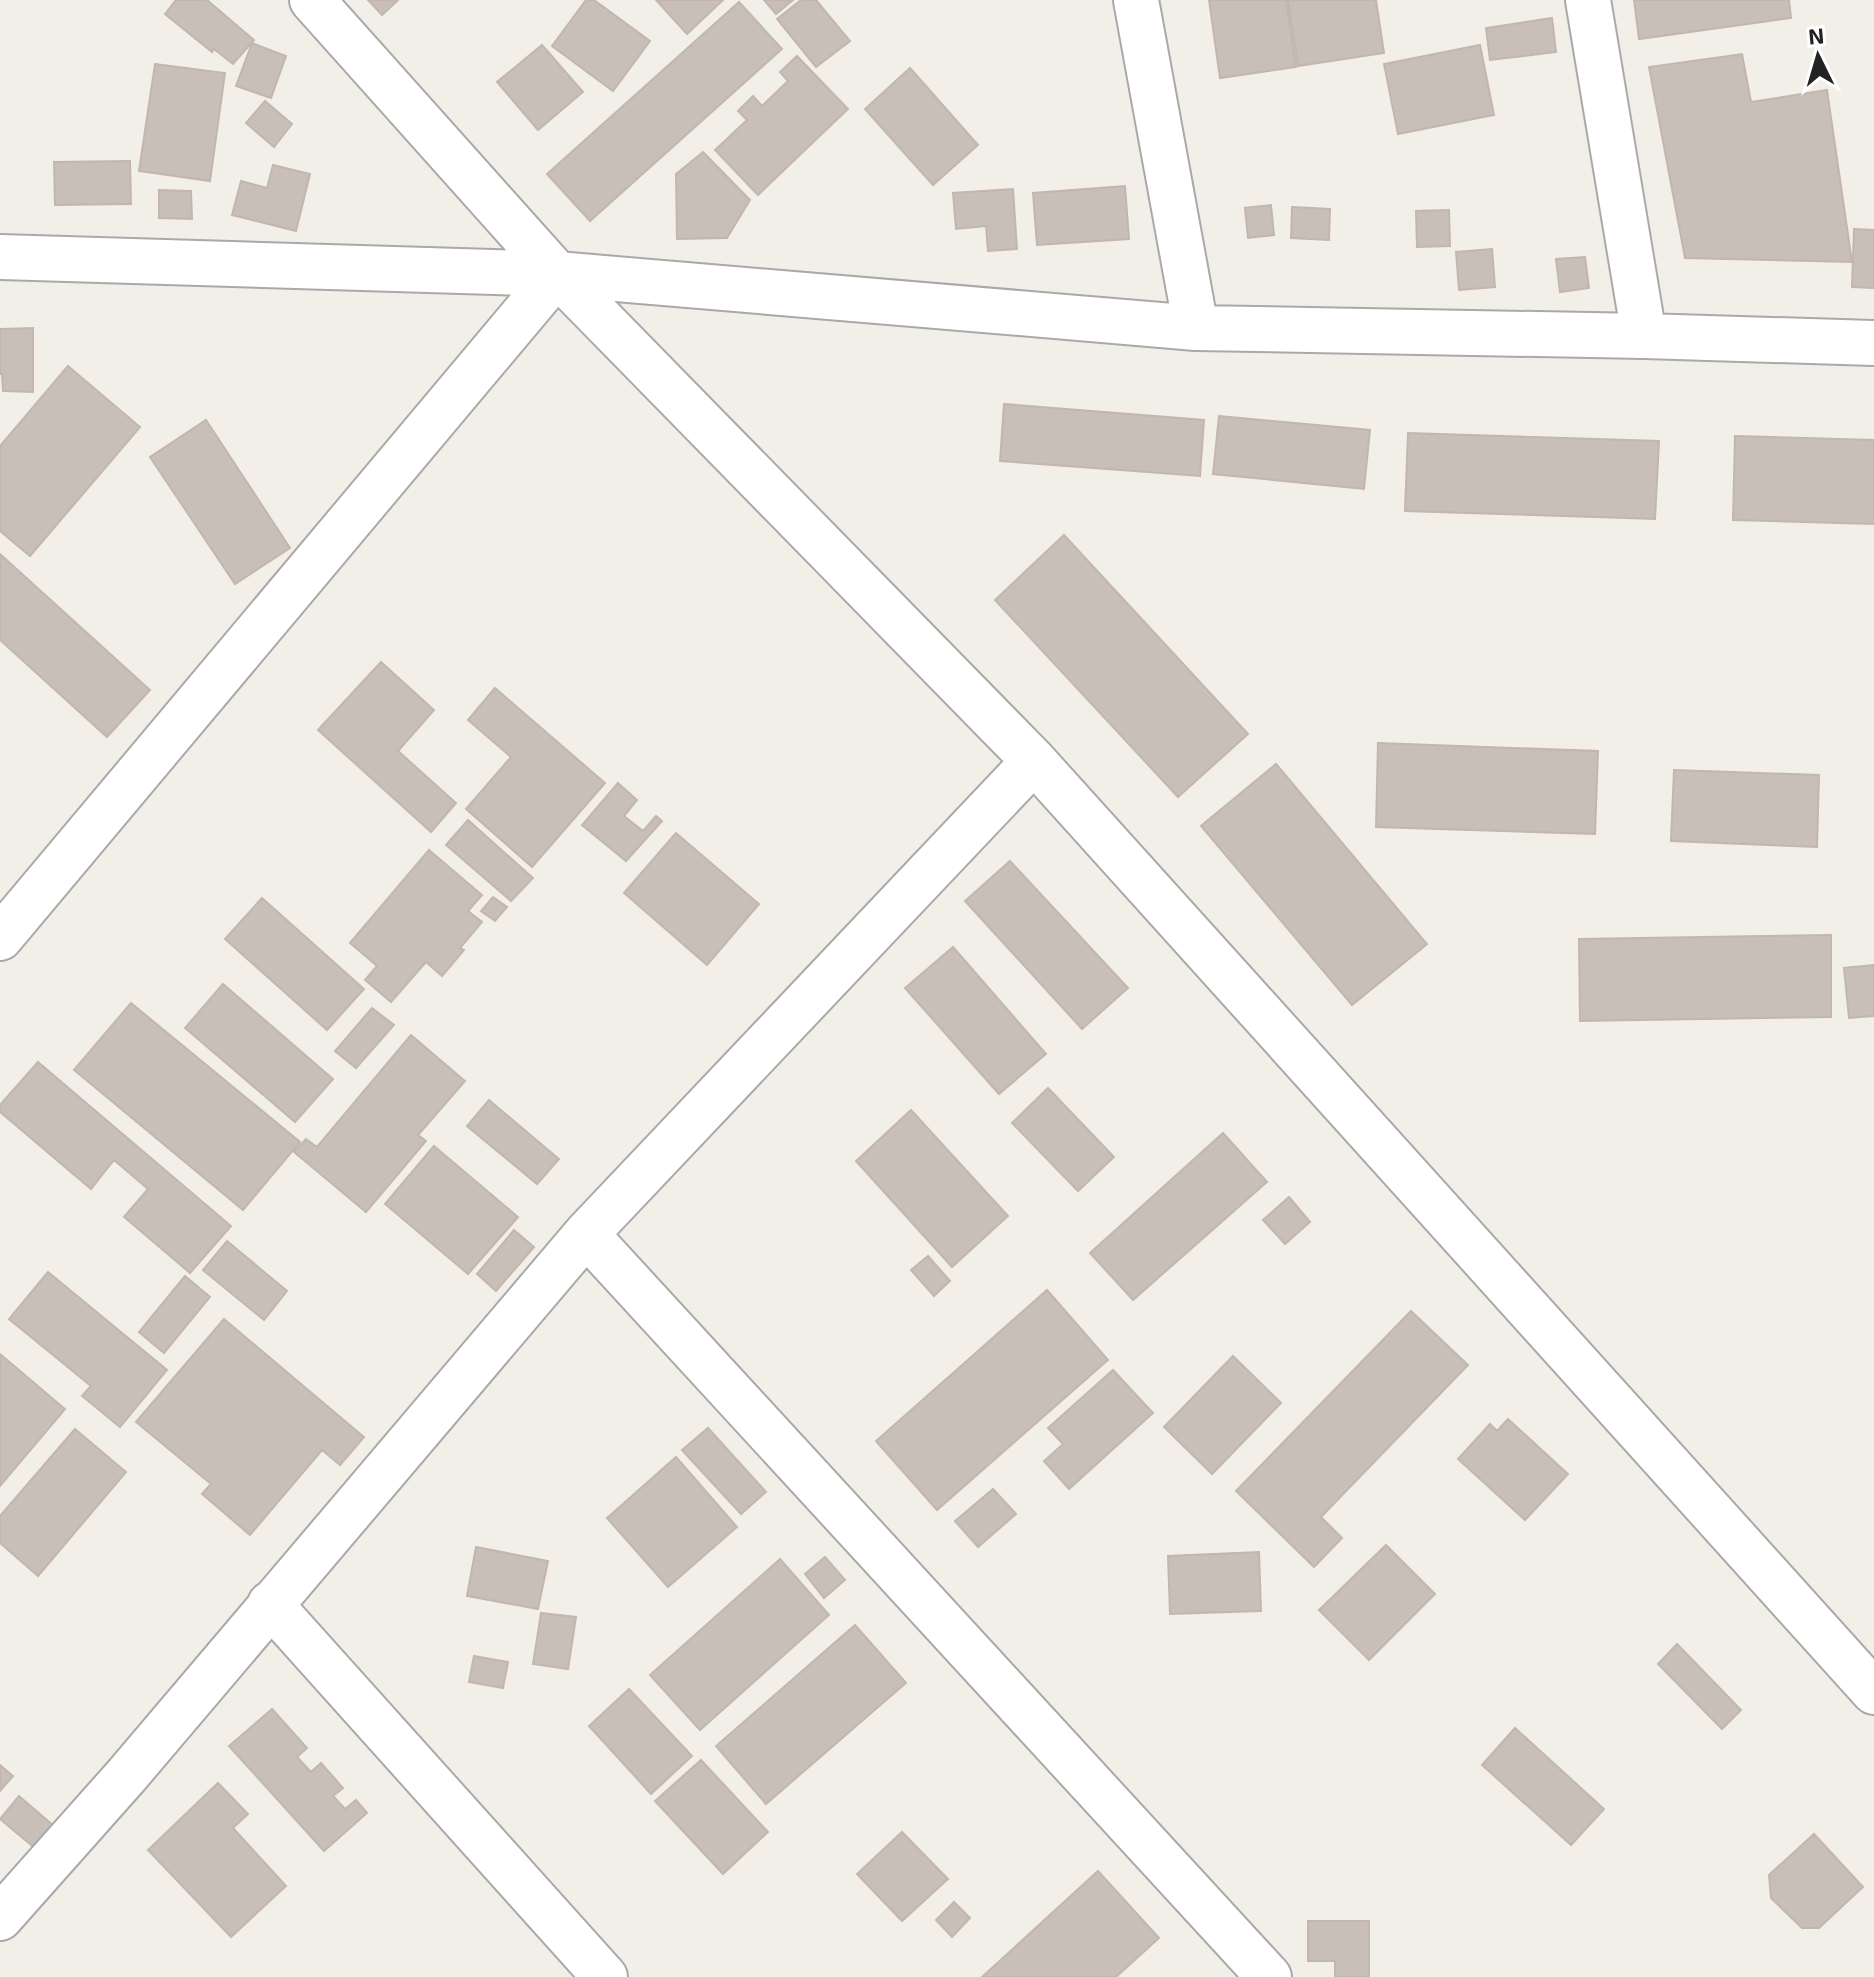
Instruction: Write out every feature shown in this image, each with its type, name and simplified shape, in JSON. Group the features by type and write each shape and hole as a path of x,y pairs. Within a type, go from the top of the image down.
{"street":[{"path":"312,0 557,274 1034,761 1874,1692"},
{"path":"1136,0 1196,328"},
{"path":"1588,0 1644,336"},
{"path":"0,257 557,274 1196,328 1874,343"},
{"path":"0,938 557,274"},
{"path":"0,1918 127,1775 586,1234 1034,761"},
{"path":"586,1234 1269,1977"},
{"path":"270,1604 605,1977"}],"building":[{"path":"176,0 207,0 254,40 233,64 214,49 212,52 165,14"},
{"path":"368,0 398,0 382,15"},
{"path":"586,0 594,0 650,41 613,91 552,46"},
{"path":"656,0 723,0 687,34"},
{"path":"764,0 793,0 776,14"},
{"path":"801,0 816,0 850,41 816,67 777,19"},
{"path":"1209,0 1286,0 1296,67 1220,78"},
{"path":"1288,0 1376,0 1384,53 1298,66"},
{"path":"1634,0 1789,0 1791,18 1639,39"},
{"path":"739,2 782,49 590,221 547,174"},
{"path":"1552,18 1556,52 1490,60 1486,28"},
{"path":"252,43 286,56 271,98 236,86"},
{"path":"542,45 583,92 538,130 497,82"},
{"path":"1480,45 1494,115 1398,134 1384,64"},
{"path":"1742,54 1751,102 1827,90 1852,262 1685,258 1649,67"},
{"path":"797,56 848,109 758,195 715,150 747,120 738,111 753,96 762,106 788,81 780,72"},
{"path":"155,64 225,73 210,181 139,171"},
{"path":"910,68 978,145 933,185 865,109"},
{"path":"265,101 292,124 274,147 246,123"},
{"path":"703,152 750,200 727,238 677,239 676,174"},
{"path":"130,161 131,204 55,205 54,162"},
{"path":"273,165 310,174 296,231 232,215 241,181 267,188"},
{"path":"1125,186 1129,239 1037,245 1033,193"},
{"path":"1013,189 1017,249 988,251 986,226 956,229 953,193"},
{"path":"159,190 191,191 192,219 159,218"},
{"path":"1271,205 1274,235 1248,238 1245,208"},
{"path":"1292,207 1330,209 1329,240 1291,238"},
{"path":"1449,210 1450,246 1417,247 1416,211"},
{"path":"1854,229 1874,230 1874,288 1852,287"},
{"path":"1492,249 1495,287 1459,290 1456,252"},
{"path":"1585,257 1589,288 1560,292 1556,259"},
{"path":"33,328 33,392 3,391 0,329"},
{"path":"68,366 140,427 30,556 0,531 0,446"},
{"path":"1004,404 1204,420 1200,476 1000,461"},
{"path":"1219,416 1370,430 1364,489 1213,474"},
{"path":"206,420 290,548 235,584 150,457"},
{"path":"1408,433 1659,441 1655,519 1405,511"},
{"path":"1735,436 1874,440 1874,524 1733,520"},
{"path":"1064,535 1248,734 1178,797 995,600"},
{"path":"0,554 150,690 107,737 0,640"},
{"path":"381,662 434,710 398,751 456,803 431,832 318,730"},
{"path":"495,688 605,783 532,867 466,809 511,757 468,720"},
{"path":"1378,743 1598,751 1595,834 1376,827"},
{"path":"1276,764 1427,944 1352,1005 1201,826"},
{"path":"1674,770 1819,775 1817,847 1671,841"},
{"path":"618,783 637,800 624,816 643,831 656,816 662,821 626,861 582,825"},
{"path":"468,820 533,878 511,901 446,845"},
{"path":"676,833 759,904 707,965 624,893"},
{"path":"429,850 482,895 468,911 482,922 442,976 426,962 391,1002 365,980 377,966 350,943"},
{"path":"1010,861 1128,988 1082,1029 965,901"},
{"path":"493,897 507,907 495,921 481,911"},
{"path":"262,898 364,989 327,1030 225,939"},
{"path":"1831,935 1831,1017 1580,1021 1579,939"},
{"path":"953,947 1046,1054 999,1094 905,988"},
{"path":"1874,965 1874,1016 1849,1018 1844,968"},
{"path":"223,984 333,1079 295,1122 185,1028"},
{"path":"131,1003 300,1142 243,1210 74,1070"},
{"path":"372,1008 394,1025 356,1068 335,1051"},
{"path":"411,1035 465,1081 418,1135 426,1141 366,1212 294,1152 306,1139 317,1147"},
{"path":"38,1062 231,1226 190,1273 124,1217 148,1189 114,1160 91,1189 0,1112 0,1105"},
{"path":"1048,1088 1114,1157 1078,1191 1012,1123"},
{"path":"489,1100 559,1159 537,1184 467,1126"},
{"path":"911,1110 1008,1216 952,1267 856,1161"},
{"path":"1223,1133 1267,1182 1133,1300 1090,1253"},
{"path":"434,1146 518,1217 468,1274 385,1204"},
{"path":"1289,1197 1310,1222 1285,1244 1263,1220"},
{"path":"514,1230 534,1247 496,1291 477,1274"},
{"path":"227,1241 287,1291 264,1320 203,1270"},
{"path":"928,1256 950,1281 934,1296 911,1270"},
{"path":"48,1272 167,1370 120,1427 82,1396 91,1386 9,1319"},
{"path":"185,1276 210,1297 164,1353 139,1332"},
{"path":"1047,1290 1108,1360 937,1510 876,1441"},
{"path":"1411,1311 1468,1365 1321,1517 1342,1538 1314,1567 1236,1491"},
{"path":"224,1319 364,1437 340,1465 322,1450 250,1535 202,1494 211,1484 136,1422"},
{"path":"0,1354 65,1409 0,1486"},
{"path":"1233,1356 1281,1403 1212,1474 1164,1427"},
{"path":"1113,1370 1153,1413 1069,1489 1044,1461 1063,1444 1048,1428"},
{"path":"1508,1419 1568,1474 1525,1520 1458,1459 1490,1424 1497,1431"},
{"path":"708,1428 766,1492 741,1514 682,1450"},
{"path":"75,1429 126,1472 38,1576 0,1543 0,1516"},
{"path":"676,1457 737,1527 668,1587 607,1518"},
{"path":"993,1489 1016,1514 978,1547 955,1521"},
{"path":"1386,1545 1435,1594 1369,1660 1319,1610"},
{"path":"476,1547 548,1561 538,1609 467,1596"},
{"path":"1259,1552 1261,1611 1170,1614 1168,1556"},
{"path":"825,1557 845,1580 824,1598 805,1574"},
{"path":"780,1559 829,1615 700,1730 650,1675"},
{"path":"541,1613 576,1617 568,1669 533,1664"},
{"path":"855,1625 906,1683 766,1804 716,1746"},
{"path":"1677,1644 1741,1710 1722,1729 1658,1664"},
{"path":"474,1656 508,1662 503,1688 469,1682"},
{"path":"629,1689 692,1756 651,1794 589,1726"},
{"path":"272,1709 307,1748 297,1757 311,1772 321,1763 343,1788 333,1796 345,1809 356,1800 367,1813 324,1851 229,1746"},
{"path":"1515,1728 1604,1809 1571,1845 1482,1765"},
{"path":"701,1760 768,1832 723,1874 655,1801"},
{"path":"0,1765 13,1776 0,1791"},
{"path":"218,1783 248,1814 233,1828 286,1886 231,1937 148,1850"},
{"path":"19,1796 61,1832 42,1854 0,1819"},
{"path":"902,1832 948,1879 902,1921 857,1874"},
{"path":"1814,1834 1863,1887 1819,1928 1802,1928 1771,1898 1769,1875"},
{"path":"1098,1871 1159,1938 1116,1977 982,1977"},
{"path":"954,1902 970,1918 952,1937 936,1920"},
{"path":"1308,1921 1369,1921 1369,1977 1335,1977 1335,1961 1308,1961"}]}
